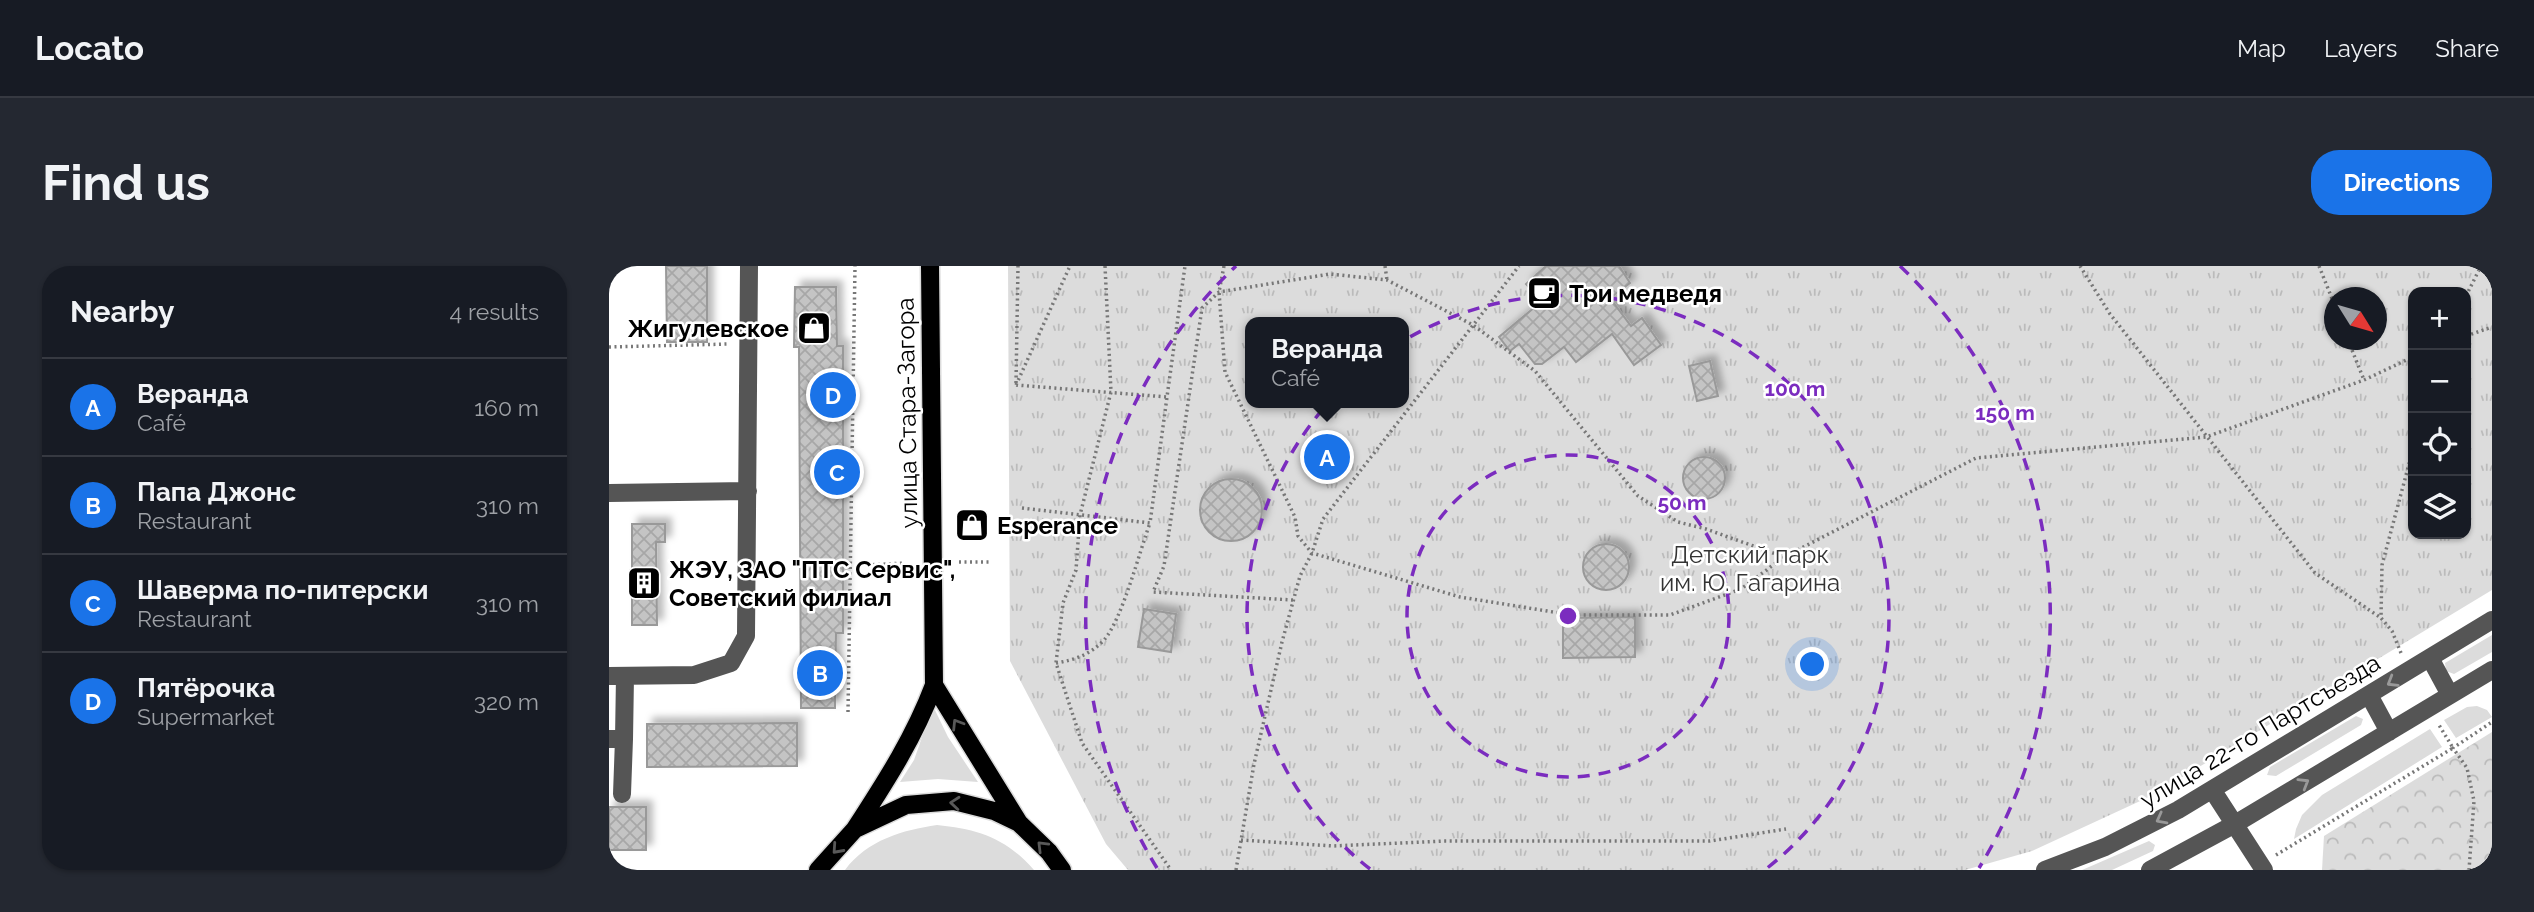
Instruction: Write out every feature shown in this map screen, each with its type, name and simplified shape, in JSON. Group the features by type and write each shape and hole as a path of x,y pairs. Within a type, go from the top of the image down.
{"main road":[{"name":"улица Стара-Загора","path":"855,829 904,754 934,685 930,266"},
{"path":"934,685 1019,823 1049,852 1062,870"},
{"path":"818,870 855,829 906,805 954,801 994,811 1019,823"}],"street":[{"path":"622,794 616,739 617,676 694,675 731,663 746,636 748,266"},
{"path":"609,493 748,491"},
{"name":"улица 22-го Партсъезда","path":"2045,870 2105,847 2213,791 2492,621"},
{"path":"2430,658 2451,695"},
{"path":"2150,870 2235,824 2492,670"},
{"path":"2369,695 2389,732"},
{"path":"2213,791 2262,867"}],"path":[{"path":"848,712 855,266"},
{"path":"1016,385 1018,266"},
{"path":"1016,385 1070,266"},
{"path":"1105,266 1111,392 1080,515 1076,570 1063,603 1056,663 1082,743 1171,870"},
{"path":"1056,663 1075,660 1105,639 1115,622 1150,523 1185,266"},
{"path":"1224,266 1219,292 1225,372 1295,517 1299,536 1312,553 1460,597 1572,615 1670,615 1741,589 1784,557 1976,458 2206,437 2364,380 2408,359"},
{"path":"1385,266 1387,280"},
{"path":"1409,408 1519,266"},
{"path":"2080,266 2110,314 2315,573 2381,618 2392,631 2408,672"},
{"path":"2319,266 2327,287"},
{"path":"2470,287 2481,266"},
{"path":"1293,600 1153,592 1164,566 1202,308 1219,292 1330,274 1387,280 1473,325 1535,371 1639,496 1678,522 1706,529 1784,557"},
{"path":"2471,334 2492,327"},
{"path":"609,347 748,344"},
{"path":"2352,350 2364,380"},
{"path":"1016,385 1167,397"},
{"path":"1236,870 1254,764 1300,576 1312,553 1323,519 1409,408"},
{"path":"2381,618 2382,565 2408,468"},
{"path":"1022,508 1150,523"},
{"path":"867,565 905,562"},
{"path":"959,562 989,562"},
{"path":"2429,708 2467,768 2474,801 2469,870"},
{"path":"2262,867 2492,722"},
{"path":"1241,840 1333,846 1444,841 1710,841 1786,829"}],"green space":[{"name":"Детский парк им. Ю. Гагарина","path":"1008,266 2492,266 2492,590 2151,796 2032,851 1965,870 1128,870 1106,844 1010,661"},
{"path":"2492,635 2492,652 2454,674 2446,671 2445,663"},
{"path":"933,706 948,737 978,782 938,779 900,782 914,760"},
{"path":"2477,706 2487,710 2492,717 2456,738 2444,720 2467,707"},
{"path":"2356,716 2363,719 2361,725 2276,776 2267,775 2270,767"},
{"path":"2430,729 2442,747 2294,839 2302,815 2322,795"},
{"path":"2492,732 2492,870 2322,870 2324,836"},
{"path":"937,825 966,829 990,837 1013,850 1034,870 845,870 864,851 887,838"},
{"path":"2149,841 2155,845 2153,851 2112,870 2082,870"}],"building":[{"path":"666,266 707,266 707,342 667,342"},
{"path":"1546,266 1619,266 1630,283 1610,298 1631,326 1642,318 1661,345 1634,365 1612,334 1576,362 1564,347 1542,364 1535,364 1519,344 1510,351 1499,337 1542,301 1526,284"},
{"path":"795,287 836,287 837,346 843,346 843,633 836,633 835,708 801,708 799,347 794,347"},
{"path":"1710,361 1718,396 1697,401 1689,366"},
{"path":"1704,457 1719,463 1725,478 1719,493 1704,499 1689,493 1683,478 1689,463"},
{"path":"1231,479 1253,488 1262,510 1253,532 1231,541 1209,532 1200,510 1209,488"},
{"name":"ЖЭУ, ЗАО \"ПТС Сервис\", Советский филиал","path":"632,524 665,524 665,542 656,542 657,625 632,625"},
{"path":"1606,544 1622,551 1629,567 1622,583 1606,590 1590,583 1583,567 1590,551"},
{"path":"1144,609 1176,614 1171,652 1138,647"},
{"path":"1635,617 1635,657 1563,658 1563,618"},
{"path":"797,723 797,766 647,767 647,724"},
{"path":"609,807 646,807 646,850 609,850"}],"place":[{"name":"Три медведя","path":"1544,293"},
{"name":"Жигулевское","path":"814,328"},
{"name":"Пятёрочка","path":"833,395"},
{"name":"Веранда","path":"1327,457"},
{"name":"Шаверма по-питерски","path":"837,472"},
{"name":"Esperance","path":"972,525"},
{"name":"ЖЭУ, ЗАО \"ПТС Сервис\", Советский филиал","path":"644,583"},
{"name":"Папа Джонс","path":"820,673"}]}
